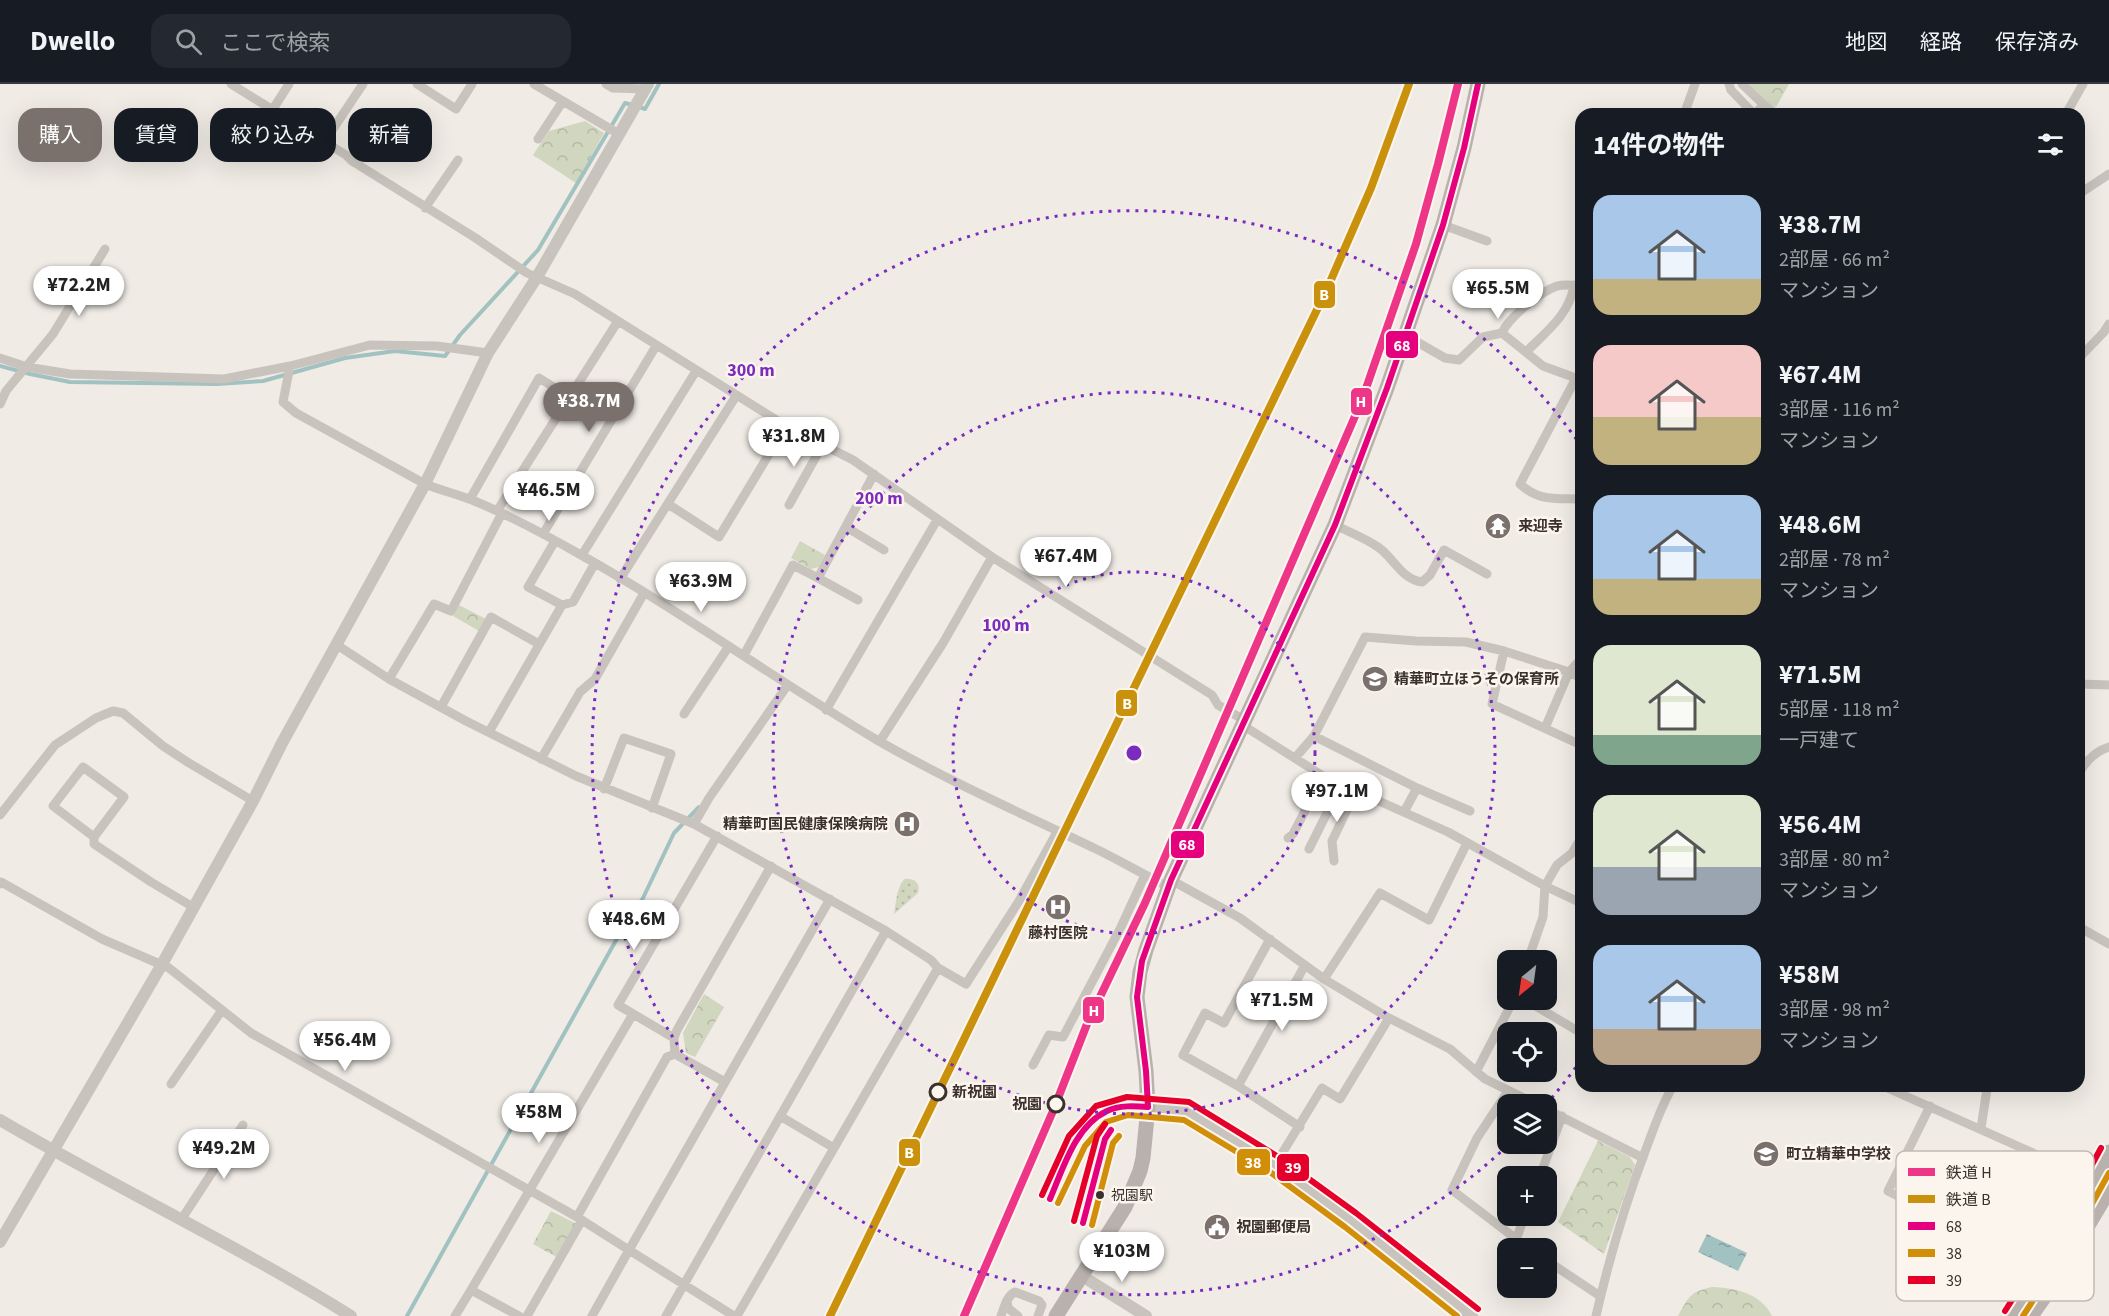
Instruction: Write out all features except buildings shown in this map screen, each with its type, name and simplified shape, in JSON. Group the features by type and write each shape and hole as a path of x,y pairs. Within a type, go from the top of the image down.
{"main road":[{"path":"1056,1316 1125,1207 1136,1184 1143,1158 1148,1107 1137,997 1142,961 1170,883 1335,525 1443,225 1479,84"},
{"path":"2094,1184 2109,1152"},
{"path":"2094,1216 2108,1193"},
{"path":"2012,1316 2022,1301"},
{"path":"2031,1316 2041,1301"}],"street":[{"path":"231,84 273,108 289,84"},
{"path":"336,124 363,84"},
{"path":"417,84 456,109 472,84"},
{"path":"606,84 613,88 647,86"},
{"path":"1687,108 1695,84"},
{"path":"1729,84 1731,90 1748,108"},
{"path":"1742,84 1768,108"},
{"path":"2069,108 2083,84"},
{"path":"541,86 618,134"},
{"path":"0,1242 161,966 253,801 425,484 488,353 537,277 647,86"},
{"path":"538,139 563,101"},
{"path":"1761,108 1764,105"},
{"path":"336,148 352,161 527,273 576,294 786,426 853,460 992,557 1212,695 1218,705 1323,776 1467,843 1575,900"},
{"path":"425,208 459,160"},
{"path":"2085,190 2109,174"},
{"path":"1443,225 1487,241"},
{"path":"0,404 6,391 53,334 105,249"},
{"path":"1502,333 1504,326 1542,293 1558,286 1575,285"},
{"path":"1526,352 1565,311 1575,290"},
{"path":"389,679 434,604 451,611 500,512 618,321"},
{"path":"2085,352 2109,324"},
{"path":"1405,335 1445,358 1459,360 1484,337 1502,333"},
{"path":"1502,333 1543,366 1575,378"},
{"path":"0,358 27,367 70,374 224,379 290,366 370,345 437,346 488,353"},
{"path":"543,534 656,346"},
{"path":"290,366 283,402 296,413 425,484 500,512 582,555 729,646 826,710 949,780 1145,875 1170,883 1221,906 1324,979 1389,1018 1450,1049 1485,1079 1514,1094"},
{"path":"582,555 696,371"},
{"path":"470,499 539,378 570,397"},
{"path":"1575,386 1520,483 1530,493 1544,498 1575,499"},
{"path":"620,579 736,396"},
{"path":"668,504 719,537 786,426"},
{"path":"789,505 823,444"},
{"path":"818,578 874,474"},
{"path":"826,710 937,520"},
{"path":"1335,525 1380,548 1395,566 1413,581 1422,582 1430,575 1443,550 1487,574"},
{"path":"846,527 884,550"},
{"path":"555,540 528,587 562,605 573,602 595,563"},
{"path":"880,741 943,642 992,557"},
{"path":"744,656 793,565 858,600"},
{"path":"541,759 580,692 595,679 644,593"},
{"path":"489,732 562,605"},
{"path":"441,707 491,617 539,644"},
{"path":"1295,758 1314,736 1365,637 1466,642 1504,651 1575,675"},
{"path":"337,645 389,679 541,759 604,789 694,824 717,836 886,931 931,960 940,969 966,984 1018,901 1057,832"},
{"path":"684,714 729,646"},
{"path":"1504,651 1492,704 1575,741"},
{"path":"1545,728 1569,672 1575,666"},
{"path":"2085,684 2109,685"},
{"path":"694,824 715,789 788,686"},
{"path":"0,814 55,745 96,718 113,711 123,713 163,746 253,801"},
{"path":"1314,736 1417,788 1470,811"},
{"path":"604,789 624,738 671,754 652,808"},
{"path":"2085,763 2100,750 2109,747"},
{"path":"94,837 53,806 83,767 124,797 94,837 94,844 193,907"},
{"path":"1288,838 1293,834 1323,776"},
{"path":"1309,849 1341,785"},
{"path":"1404,812 1417,788"},
{"path":"1334,861 1331,845 1356,792"},
{"path":"675,1038 618,1005 717,836"},
{"path":"1324,979 1380,893 1429,920 1467,843"},
{"path":"1531,950 1543,917 1545,886 1557,865 1575,848"},
{"path":"675,1054 675,1038 771,866"},
{"path":"1033,1065 1049,1035 1063,1036 1121,927 1145,875"},
{"path":"0,884 1,882 102,939 169,968 251,1033 580,1219 735,1316 940,969"},
{"path":"592,1316 830,899"},
{"path":"2085,930 2109,944"},
{"path":"666,1316 886,931"},
{"path":"1270,939 1224,1023 1205,1013 1184,1055 1300,1126"},
{"path":"1238,1086 1305,965"},
{"path":"171,1084 222,1010"},
{"path":"1476,1072 1508,1010"},
{"path":"1542,1010 1575,1029"},
{"path":"455,1316 633,1014"},
{"path":"1275,1165 1322,1088 1340,1099 1389,1018"},
{"path":"675,1054 725,1083"},
{"path":"527,1316 667,1057 675,1054"},
{"path":"1508,1091 1477,1138 1452,1190 1513,1238"},
{"path":"1596,1316 1612,1246 1669,1092"},
{"path":"1898,1092 2029,1151"},
{"path":"1981,1128 1987,1092"},
{"path":"1908,1151 1930,1106"},
{"path":"1148,1107 1187,1111 1275,1165 1350,1220 1472,1316"},
{"path":"1557,1114 1643,1158"},
{"path":"780,1116 834,1148"},
{"path":"1544,1166 1562,1116"},
{"path":"0,1120 292,1280 351,1316"},
{"path":"181,1220 243,1125"},
{"path":"1896,1175 1888,1191 1896,1195"},
{"path":"2094,1186 2108,1193"},
{"path":"1557,1267 1600,1296"},
{"path":"1082,1276 1144,1315"},
{"path":"471,1290 519,1316"},
{"path":"1001,1316 1007,1300 1015,1292 1039,1301 1042,1305 1038,1316"},
{"path":"1007,1300 1008,1308 1013,1316"}],"green space":[{"path":"1748,84 1789,84 1776,107 1770,105"},
{"path":"585,121 604,133 576,183 533,155 549,131"},
{"path":"800,541 825,555 819,567 811,569 791,558"},
{"path":"459,605 486,619 479,631 453,616"},
{"path":"905,879 916,882 918,893 894,914 899,890"},
{"path":"704,994 724,1007 695,1057 686,1053 683,1033"},
{"path":"1598,1141 1630,1157 1635,1165 1604,1254 1558,1222"},
{"path":"551,1211 577,1224 558,1258 533,1244"},
{"path":"1712,1287 1746,1293 1761,1302 1772,1316 1678,1316 1690,1296"}],"water":[{"path":"1707,1234 1747,1253 1738,1271 1698,1252"}],"waterway":[{"path":"639,107 645,109 659,84"},
{"path":"0,366 70,382 217,384 263,381 345,358 395,351 445,356 460,335 538,250 625,103 632,105"},
{"path":"407,1316 615,942 643,898 674,833 699,807"}],"rail line":[{"name":"B","path":"830,1316 1327,289 1371,188 1409,84"},
{"name":"H","path":"964,1316 1053,1111 1087,1024 1145,903 1362,400 1416,244 1458,84"}],"transit line":[{"name":"68","path":"1148,1107 1137,997 1142,961 1171,880 1335,525 1387,388 1443,225 1464,148 1478,84"},
{"name":"39","path":"1042,1195 1069,1136 1096,1106 1127,1097 1189,1102 1280,1158 1356,1213 1478,1309"},
{"name":"68","path":"1050,1199 1071,1149 1086,1127 1107,1111 1132,1106 1148,1107"},
{"name":"38","path":"1058,1203 1085,1146 1106,1122 1128,1115 1184,1120 1270,1172 1345,1227 1457,1316"},
{"name":"39","path":"1074,1221 1097,1136 1105,1124"},
{"name":"68","path":"1083,1223 1105,1139 1111,1130"},
{"name":"38","path":"1092,1225 1113,1143 1119,1136"},
{"name":"39","path":"2094,1161 2101,1148"},
{"name":"38","path":"2094,1200 2109,1173"},
{"name":"39","path":"2005,1311 2011,1301"},
{"name":"38","path":"2023,1316 2033,1301"}],"place":[{"name":"来迎寺","path":"1498,526"},
{"name":"精華町立ほうその保育所","path":"1375,679"},
{"name":"精華町国民健康保険病院","path":"907,824"},
{"name":"藤村医院","path":"1058,907"},
{"name":"新祝園","path":"938,1092"},
{"name":"祝園","path":"1056,1104"},
{"name":"町立精華中学校","path":"1766,1154"},
{"name":"祝園駅","path":"1100,1195"},
{"name":"祝園郵便局","path":"1217,1227"}]}
